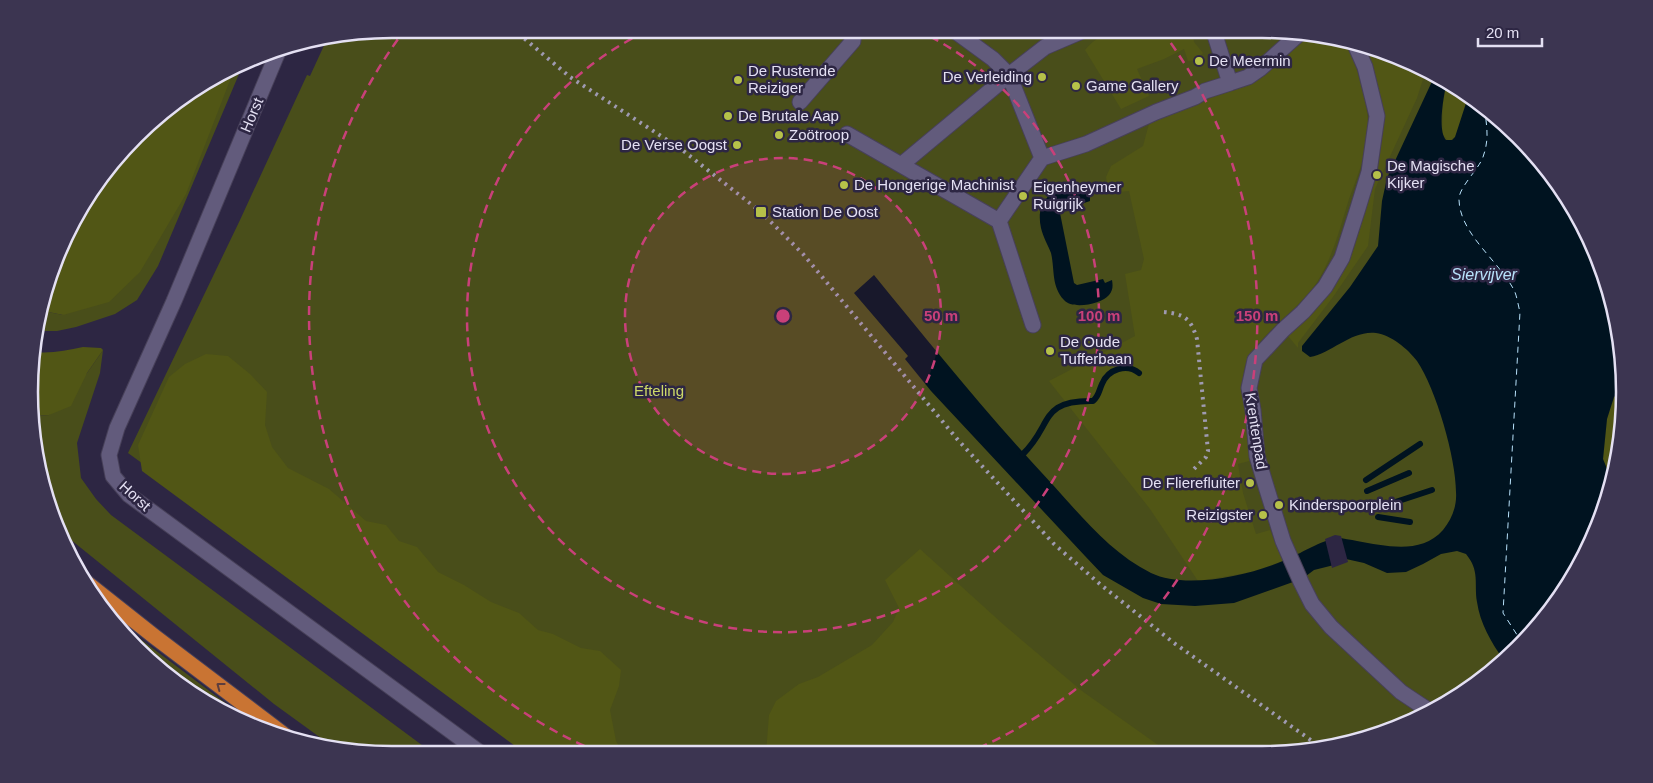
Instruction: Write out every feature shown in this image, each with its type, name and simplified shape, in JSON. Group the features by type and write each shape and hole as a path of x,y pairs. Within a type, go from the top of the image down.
{"highway":[{"path":"102,595 270,724"}],"street":[{"path":"800,102 853,41 853,38"},
{"path":"964,38 993,59 1009,75 1042,158"},
{"path":"901,165 1045,47 1066,38"},
{"path":"1217,38 1230,83"},
{"path":"999,221 1042,158 1086,144 1205,91 1248,77 1261,68 1292,39"},
{"name":"Krentenpad","path":"1359,52 1366,67 1377,116 1369,172 1342,258 1325,287 1303,312 1254,360 1249,388 1257,456 1283,541 1312,604 1331,627 1401,692 1423,706"},
{"name":"Horst","path":"276,57 174,301 117,428 109,455 113,476 129,494 471,746"},
{"path":"847,134 999,221 1032,325"}],"green space":[{"name":"Efteling","path":"368,38 1285,38 1331,44 1375,56 1397,64 1439,85 1495,125 1528,158 1542,176 1556,195 1579,235 1597,278 1609,322 1615,368 1615,415 1609,461 1597,505 1579,548 1556,588 1528,625 1495,658 1458,686 1418,709 1375,727 1331,739 1262,746 531,746 128,453 240,220 307,75 310,76 325,44"},
{"path":"1099,38 1194,38 1194,42 1203,53 1197,60 1188,61 1184,49 1137,69 1149,96 1121,109 1085,50"},
{"path":"1301,40 1331,44 1349,49 1361,83 1367,109 1368,130 1366,148 1361,165 1329,260 1317,283 1309,293 1256,347 1249,357 1243,376 1243,400 1253,460 1238,464 1243,493 1256,534 1270,530 1283,561 1252,572 1198,581 1150,509 1049,381 1135,336 1125,274 1141,270 1144,259 1129,191 1109,193 1106,177 1111,166 1143,146 1150,120 1220,90 1233,91 1243,86"},
{"path":"1364,53 1397,64 1424,77 1417,98 1375,189 1368,246 1298,343 1298,348 1288,336 1300,324 1367,196 1381,146 1384,118"},
{"path":"238,73 239,74 158,266 137,300 115,314 76,327 57,331 43,331 47,312 63,315 229,77"},
{"path":"232,76 186,194 140,272 109,302 63,315 47,312 56,278 74,235 97,195 125,158 158,125 195,97"},
{"path":"1446,89 1466,103 1457,134 1449,141 1442,134"},
{"path":"83,347 101,348 103,350 87,373 71,406 49,415 38,416 38,368 40,352"},
{"path":"103,350 100,373 77,443 81,478 96,499 111,515 423,746 368,745 322,739 274,704 70,539 56,505 44,461 38,416 49,415 87,373"},
{"path":"206,354 228,356 250,374 267,392 265,425 272,447 288,468 329,489 366,521 386,525 399,541 417,547 438,572 491,602 519,613 538,630 553,634 581,648 600,651 621,670 619,686 610,710 616,741 619,746 515,746 142,471 138,445 169,377 185,364"},
{"path":"1616,395 1615,415 1607,469 1603,459 1607,419"},
{"path":"920,549 1004,625 1082,691 1160,746 767,746 769,715 776,701 799,684 818,677 872,645 893,622 899,608 885,580"},
{"path":"133,634 230,706 195,686 176,672 158,658"}],"water":[{"name":"Siervijver","path":"1432,81 1446,89 1442,128 1446,140 1452,140 1455,137 1466,103 1512,141 1528,158 1556,195 1589,256 1609,322 1615,368 1616,395 1607,419 1603,459 1607,469 1597,505 1579,548 1556,588 1528,625 1500,654 1483,625 1477,602 1476,577 1473,566 1466,554 1457,551 1441,554 1406,572 1387,573 1364,563 1346,559 1334,565 1314,570 1293,582 1234,603 1195,606 1161,604 1143,598 1103,575 931,391 905,359 908,356 854,293 874,275 984,408 1086,522 1110,545 1136,565 1151,573 1165,578 1182,580 1200,580 1237,575 1271,566 1325,541 1337,538 1380,545 1414,546 1434,538 1443,530 1455,507 1456,497 1453,461 1449,443 1438,406 1424,373 1409,352 1399,343 1382,334 1367,333 1359,335 1310,357 1302,351 1302,346 1350,287 1378,246 1382,201 1387,178"},
{"path":"1068,186 1080,187 1090,196 1090,201 1063,207 1060,213 1074,283 1077,285 1103,279 1105,283 1112,280 1112,288 1109,295 1100,301 1087,305 1073,305 1064,300 1060,295 1055,283 1051,253 1041,228 1040,213 1045,201 1054,192"}],"pier":[{"path":"1335,535 1341,536 1348,562 1332,568 1325,539"}],"waterway":[{"path":"1023,454 1055,410 1076,402 1093,401 1098,395 1105,379 1113,371 1129,368 1139,373"},
{"path":"1366,480 1420,444"},
{"path":"1367,491 1409,473"},
{"path":"1371,510 1432,490"},
{"path":"1378,517 1410,522"}],"ferry route":[{"path":"1486,118 1487,132 1483,157 1465,184 1459,200 1466,224 1514,290 1520,312 1503,613 1518,636"}],"railway":[{"path":"524,38 570,77 681,149 761,212 803,254 958,440 1054,544 1101,585 1174,643 1313,741"},
{"path":"1164,312 1177,314 1186,319 1197,339 1208,451 1206,457 1192,471"}],"place":[{"name":"De Meermin","path":"1199,61"},
{"name":"De Verleiding","path":"1042,77"},
{"name":"De Rustende Reiziger","path":"738,80"},
{"name":"Game Gallery","path":"1076,86"},
{"name":"De Brutale Aap","path":"728,116"},
{"name":"Zoötroop","path":"779,135"},
{"name":"De Verse Oogst","path":"737,145"},
{"name":"De Magische Kijker","path":"1377,175"},
{"name":"De Hongerige Machinist","path":"844,185"},
{"name":"Eigenheymer Ruigrijk","path":"1023,196"},
{"name":"Station De Oost","path":"761,212"},
{"name":"De Oude Tufferbaan","path":"1050,351"},
{"name":"De Flierefluiter","path":"1250,483"},
{"name":"Kinderspoorplein","path":"1279,505"},
{"name":"Reizigster","path":"1263,515"}]}
